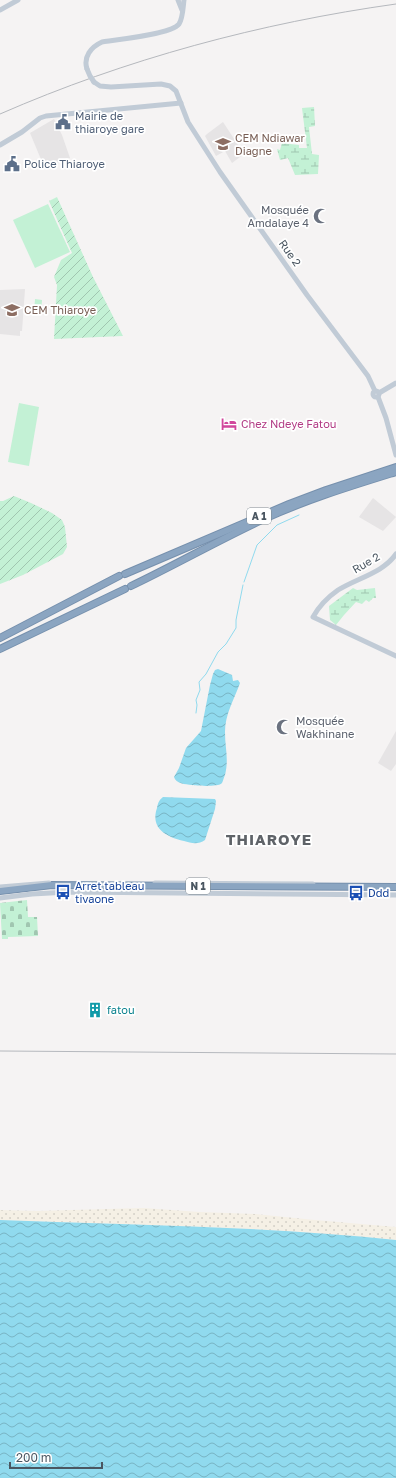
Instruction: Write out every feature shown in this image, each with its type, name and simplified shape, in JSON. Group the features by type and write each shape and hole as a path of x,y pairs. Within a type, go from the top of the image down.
{"highway":[{"name":"A 1","path":"0,638 122,575 297,501 396,467"},
{"name":"A 1","path":"0,649 128,588 277,514 329,494 396,472"},
{"name":"N 1","path":"0,891 36,886 79,884 396,886"},
{"name":"N 1","path":"0,894 71,889 396,892"}],"street":[{"path":"0,10 18,0"},
{"path":"178,0 183,10"},
{"path":"183,10 184,0"},
{"name":"Rue 2","path":"183,10 180,24 172,30 96,44 87,57 86,66 90,76 94,82 100,86 111,88 161,84 167,85 176,91 188,122 220,172 307,295 368,376 386,418 396,455"},
{"path":"0,145 46,116 181,103"},
{"path":"377,394 396,383"},
{"name":"Rue 2","path":"396,554 386,565 344,587 329,597 317,609 313,617 396,656"},
{"path":"0,887 35,883 79,884"},
{"path":"0,898 68,892 396,895"}],"shaded area":[{"path":"54,119 62,135 70,158 45,169 30,133"},
{"name":"CEM Ndiawar Diagne","path":"223,122 244,154 232,163 225,151 216,156 205,136"},
{"name":"CEM Thiaroye","path":"25,289 22,331 20,331 20,336 0,334 0,290"},
{"path":"373,498 396,517 383,531 359,517"},
{"path":"396,731 396,764 391,771 378,763"}],"green space":[{"path":"314,107 315,126 309,127 312,154 319,155 318,174 295,175 288,158 280,160 277,149 280,150 282,143 299,145 299,148 307,148 302,108"},
{"path":"57,197 93,277 123,336 54,339 57,285 54,277 61,260 72,253 49,201"},
{"path":"48,204 70,252 35,268 13,220"},
{"path":"35,299 42,300 41,313 34,312"},
{"path":"19,403 39,407 29,466 8,462"},
{"path":"14,496 52,513 62,520 65,527 67,547 63,554 23,575 0,584 0,501"},
{"path":"353,588 357,590 375,588 376,598 373,598 369,602 366,600 362,604 356,602 336,625 330,620 329,606"},
{"path":"27,900 28,917 37,917 38,936 8,937 8,939 2,939 0,903"}],"sand":[{"path":"143,1208 255,1214 396,1227 396,1240 346,1235 248,1229 0,1220 0,1210 37,1211"}],"water":[{"path":"218,669 232,675 233,681 238,680 240,683 228,713 225,725 227,759 225,775 222,783 217,785 198,786 181,783 174,777 186,748 201,731 213,674 215,670"},
{"path":"163,797 215,799 215,809 205,840 197,843 189,842 171,837 161,830 156,821 155,815 158,803"},
{"path":"0,1220 248,1229 346,1235 396,1240 396,1478 0,1478"}],"waterway":[{"path":"244,582 257,545 277,525 299,515"},
{"path":"196,713 196,700 200,690 199,682 206,674 218,652 226,644 236,628 236,620 243,585"}],"railway":[{"path":"0,114 96,76 194,46 294,21 396,4"},
{"path":"0,1051 396,1054"}],"place":[{"name":"Mairie de thiaroye gare","path":"63,122"},
{"name":"CEM Ndiawar Diagne","path":"223,144"},
{"name":"Police Thiaroye","path":"12,164"},
{"name":"Mosquée Amdalaye 4","path":"321,216"},
{"name":"CEM Thiaroye","path":"12,310"},
{"name":"Chez Ndeye Fatou","path":"229,424"},
{"name":"Mosquée Wakhinane","path":"284,727"},
{"name":"Arret tableau tivaone","path":"63,892"},
{"name":"Ddd","path":"356,893"},
{"name":"fatou","path":"95,1010"}],"district":[{"name":"THIAROYE","path":"269,840"}]}
